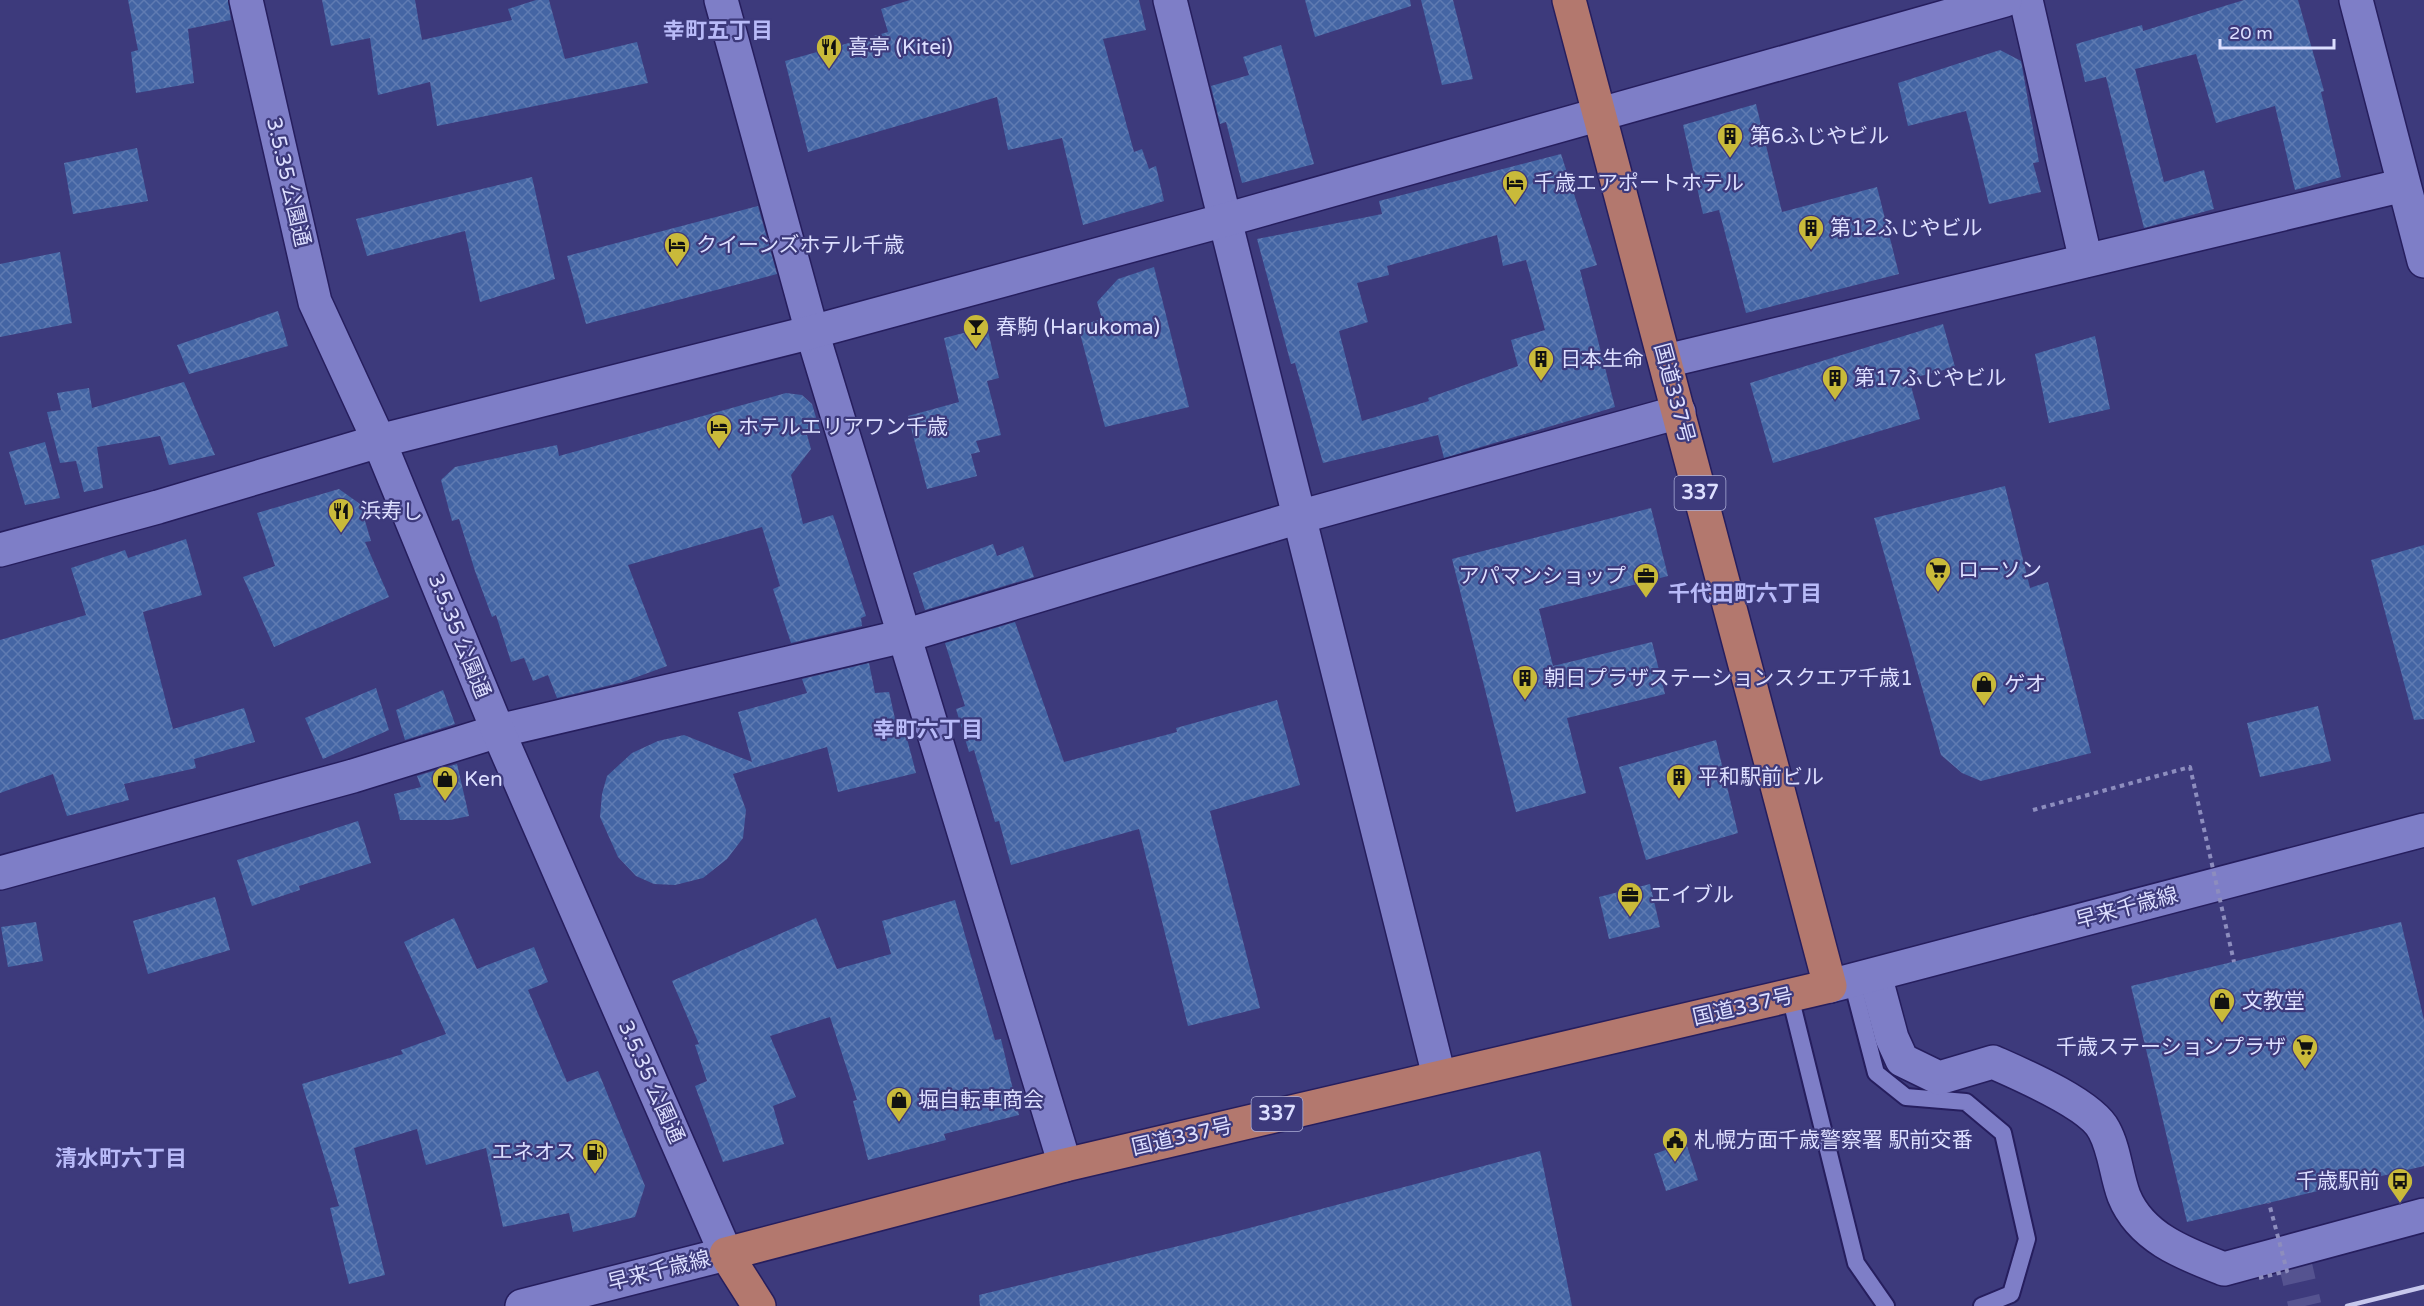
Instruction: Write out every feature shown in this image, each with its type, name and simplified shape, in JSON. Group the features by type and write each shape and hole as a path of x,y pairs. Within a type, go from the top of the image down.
{"highway":[{"name":"国道337号","path":"726,1254 1065,1165 1852,981 1679,412 1569,0"},
{"path":"726,1254 759,1306"}],"street":[{"name":"3.5.35 公園通","path":"246,0 315,302 380,441 498,731 726,1254"},
{"path":"721,0 812,332 1065,1165"},
{"path":"1170,0 1439,1076"},
{"path":"2026,0 2086,261"},
{"path":"2356,0 2424,261"},
{"path":"0,550 158,507 380,441 812,332 1225,220 1992,2"},
{"path":"1666,361 2404,185"},
{"path":"0,873 353,776 498,731 904,636 1299,517 1679,412"},
{"name":"早来千歳線","path":"1852,981 2424,830"},
{"path":"1852,981 1892,1038 1902,1060 1939,1078 1993,1062 2042,1084 2092,1116 2104,1130 2124,1198 2145,1228 2170,1246 2224,1269 2424,1215"},
{"name":"早来千歳線","path":"522,1306 726,1254"}],"lane":[{"path":"1852,981 1876,1073 1906,1096 1966,1102 2003,1133 2026,1239 2010,1294 1982,1306"},
{"path":"1790,996 1856,1263 1886,1306"}],"path":[{"path":"2033,810 2190,767 2234,962"},
{"path":"2259,1278 2287,1271 2269,1203"}],"building":[{"path":"128,0 228,0 231,20 188,29 194,83 136,93 131,52 138,50"},
{"path":"322,0 415,0 422,40 512,20 508,9 536,0 549,0 565,59 637,42 648,83 437,126 430,82 378,95 370,38 331,46"},
{"path":"910,0 1139,0 1146,30 1103,39 1134,152 1142,149 1149,169 1156,166 1164,201 1083,225 1062,138 1008,150 997,97 808,152 785,61 888,32 881,9"},
{"path":"1305,0 1410,0 1411,6 1315,37"},
{"path":"1421,0 1453,0 1473,79 1442,85"},
{"path":"2244,0 2298,0 2324,91 2321,92 2341,177 2295,190 2275,106 2216,123 2196,54 2135,69 2164,182 2204,170 2214,209 2144,228 2106,77 2085,82 2076,44 2142,25 2143,31"},
{"path":"1281,45 1314,164 1242,183 1226,122 1220,124 1211,86 1249,75 1243,57"},
{"path":"2000,50 2021,61 2039,162 2033,163 2041,192 1989,204 1966,111 1908,126 1898,83"},
{"name":"第12ふじやビル","path":"1756,104 1782,212 1877,187 1899,274 1746,313 1719,210 1703,214 1683,125"},
{"path":"137,148 148,201 73,214 64,163"},
{"path":"1561,154 1597,265 1580,270 1615,407 1444,458 1438,435 1323,463 1295,363 1291,364 1257,239 1382,214 1379,201","holes":["1497,235 1503,266 1526,260 1545,330 1511,340 1518,366 1428,398 1429,401 1362,421 1339,331 1368,322 1357,283 1389,275 1387,266"]},
{"path":"532,177 555,279 480,302 465,231 367,256 356,219"},
{"path":"758,206 777,274 586,324 567,256"},
{"path":"60,252 72,323 0,337 0,264"},
{"path":"1154,267 1189,407 1105,427 1078,326 1102,319 1097,302 1118,279"},
{"path":"278,311 288,346 189,374 177,345"},
{"name":"第17ふじやビル","path":"1943,324 1955,367 1909,379 1920,419 1773,463 1750,383"},
{"path":"987,327 999,378 987,381 1001,435 976,441 980,452 971,454 977,476 927,489 908,416 959,402 944,338"},
{"path":"2095,336 2110,409 2049,423 2035,354"},
{"path":"184,382 215,455 169,465 160,436 97,447 103,488 84,492 76,461 60,463 47,412 61,410 57,393 89,388 92,408"},
{"path":"786,393 802,395 812,404 820,431 807,435 811,449 791,475 803,524 833,515 866,616 861,618 862,626 791,643 773,589 780,586 762,527 628,565 667,666 623,682 557,698 548,675 533,681 524,658 511,662 496,615 492,617 475,571 459,519 452,521 441,480 455,467 557,445 559,456"},
{"path":"45,442 60,498 25,505 9,452"},
{"path":"2005,486 2030,588 2048,582 2091,753 1981,781 1962,773 1941,755 1874,518"},
{"path":"339,489 360,504 371,541 365,542 389,597 274,647 243,577 275,566 257,513"},
{"name":"朝日プラザステーションスクエア千歳1","path":"1651,508 1668,576 1539,609 1553,666 1652,642 1665,694 1567,718 1586,793 1516,812 1452,559"},
{"path":"186,539 202,595 143,612 173,729 244,708 255,742 194,759 196,768 124,784 129,800 67,816 53,774 0,793 0,640 86,615 71,568 125,550 128,558"},
{"path":"993,544 997,556 1023,546 1034,577 925,610 913,573"},
{"path":"2424,545 2424,719 2414,720 2371,560"},
{"path":"1015,622 1064,762 1177,732 1176,728 1277,700 1300,785 1210,811 1260,1008 1188,1026 1139,829 1011,865 999,821 995,822 974,750 969,752 956,709 965,706 945,643"},
{"path":"869,663 875,693 889,692 898,732 905,731 916,773 838,792 827,747 733,774 746,810 743,838 727,859 703,878 675,885 654,884 636,876 618,857 600,817 602,794 607,776 632,753 658,741 684,735 752,762 738,712 807,693 802,679"},
{"path":"376,688 389,730 323,759 305,718"},
{"path":"443,690 455,724 405,740 396,710"},
{"path":"2318,706 2331,761 2260,777 2247,723"},
{"name":"平和駅前ビル","path":"1716,740 1738,833 1646,860 1619,767"},
{"path":"457,764 469,816 450,820 400,820 394,794 421,787 417,776"},
{"path":"358,821 371,863 299,886 300,890 252,906 237,860"},
{"path":"1650,884 1660,927 1609,939 1599,897"},
{"path":"215,897 230,950 148,974 133,921"},
{"path":"955,900 995,1040 1001,1039 1019,1115 944,1134 946,1140 868,1160 853,1101 857,1100 830,1017 770,1036 796,1097 773,1106 784,1144 723,1162 695,1086 707,1081 695,1045 699,1044 672,981 816,918 837,969 891,954 882,921"},
{"path":"454,918 477,969 534,947 548,982 528,990 567,1082 598,1071 645,1186 635,1217 573,1232 569,1213 503,1227 486,1148 426,1165 417,1129 354,1148 385,1275 349,1284 330,1208 339,1206 302,1084 403,1054 401,1050 446,1034 404,942"},
{"path":"36,922 43,961 8,967 1,927"},
{"path":"2401,922 2424,1020 2424,1166 2187,1222 2131,986"},
{"path":"1686,1143 1698,1180 1666,1191 1654,1154"},
{"path":"1540,1151 1572,1306 980,1306 979,1295 1223,1235"}],"tunnel":[{"path":"2292,1250 2305,1306"}],"railway":[{"path":"2347,1306 2424,1287"}],"place":[{"name":"喜亭 (Kitei)","path":"829,70"},
{"name":"第6ふじやビル","path":"1730,159"},
{"name":"千歳エアポートホテル","path":"1515,206"},
{"name":"第12ふじやビル","path":"1811,251"},
{"name":"クイーンズホテル千歳","path":"677,268"},
{"name":"春駒 (Harukoma)","path":"976,350"},
{"name":"日本生命","path":"1541,382"},
{"name":"第17ふじやビル","path":"1835,401"},
{"name":"ホテルエリアワン千歳","path":"719,450"},
{"name":"浜寿し","path":"341,534"},
{"name":"ローソン","path":"1938,593"},
{"name":"アパマンショップ","path":"1646,599"},
{"name":"朝日プラザステーションスクエア千歳1","path":"1525,701"},
{"name":"ゲオ","path":"1984,707"},
{"name":"平和駅前ビル","path":"1679,800"},
{"name":"Ken","path":"445,802"},
{"name":"エイブル","path":"1630,918"},
{"name":"文教堂","path":"2222,1024"},
{"name":"千歳ステーションプラザ","path":"2305,1070"},
{"name":"堀自転車商会","path":"899,1123"},
{"name":"札幌方面千歳警察署 駅前交番","path":"1675,1163"},
{"name":"エネオス","path":"595,1175"},
{"name":"千歳駅前","path":"2400,1204"}],"district":[{"name":"幸町五丁目","path":"718,31"},
{"name":"千代田町六丁目","path":"1745,594"},
{"name":"幸町六丁目","path":"928,730"},
{"name":"清水町六丁目","path":"121,1159"}]}
